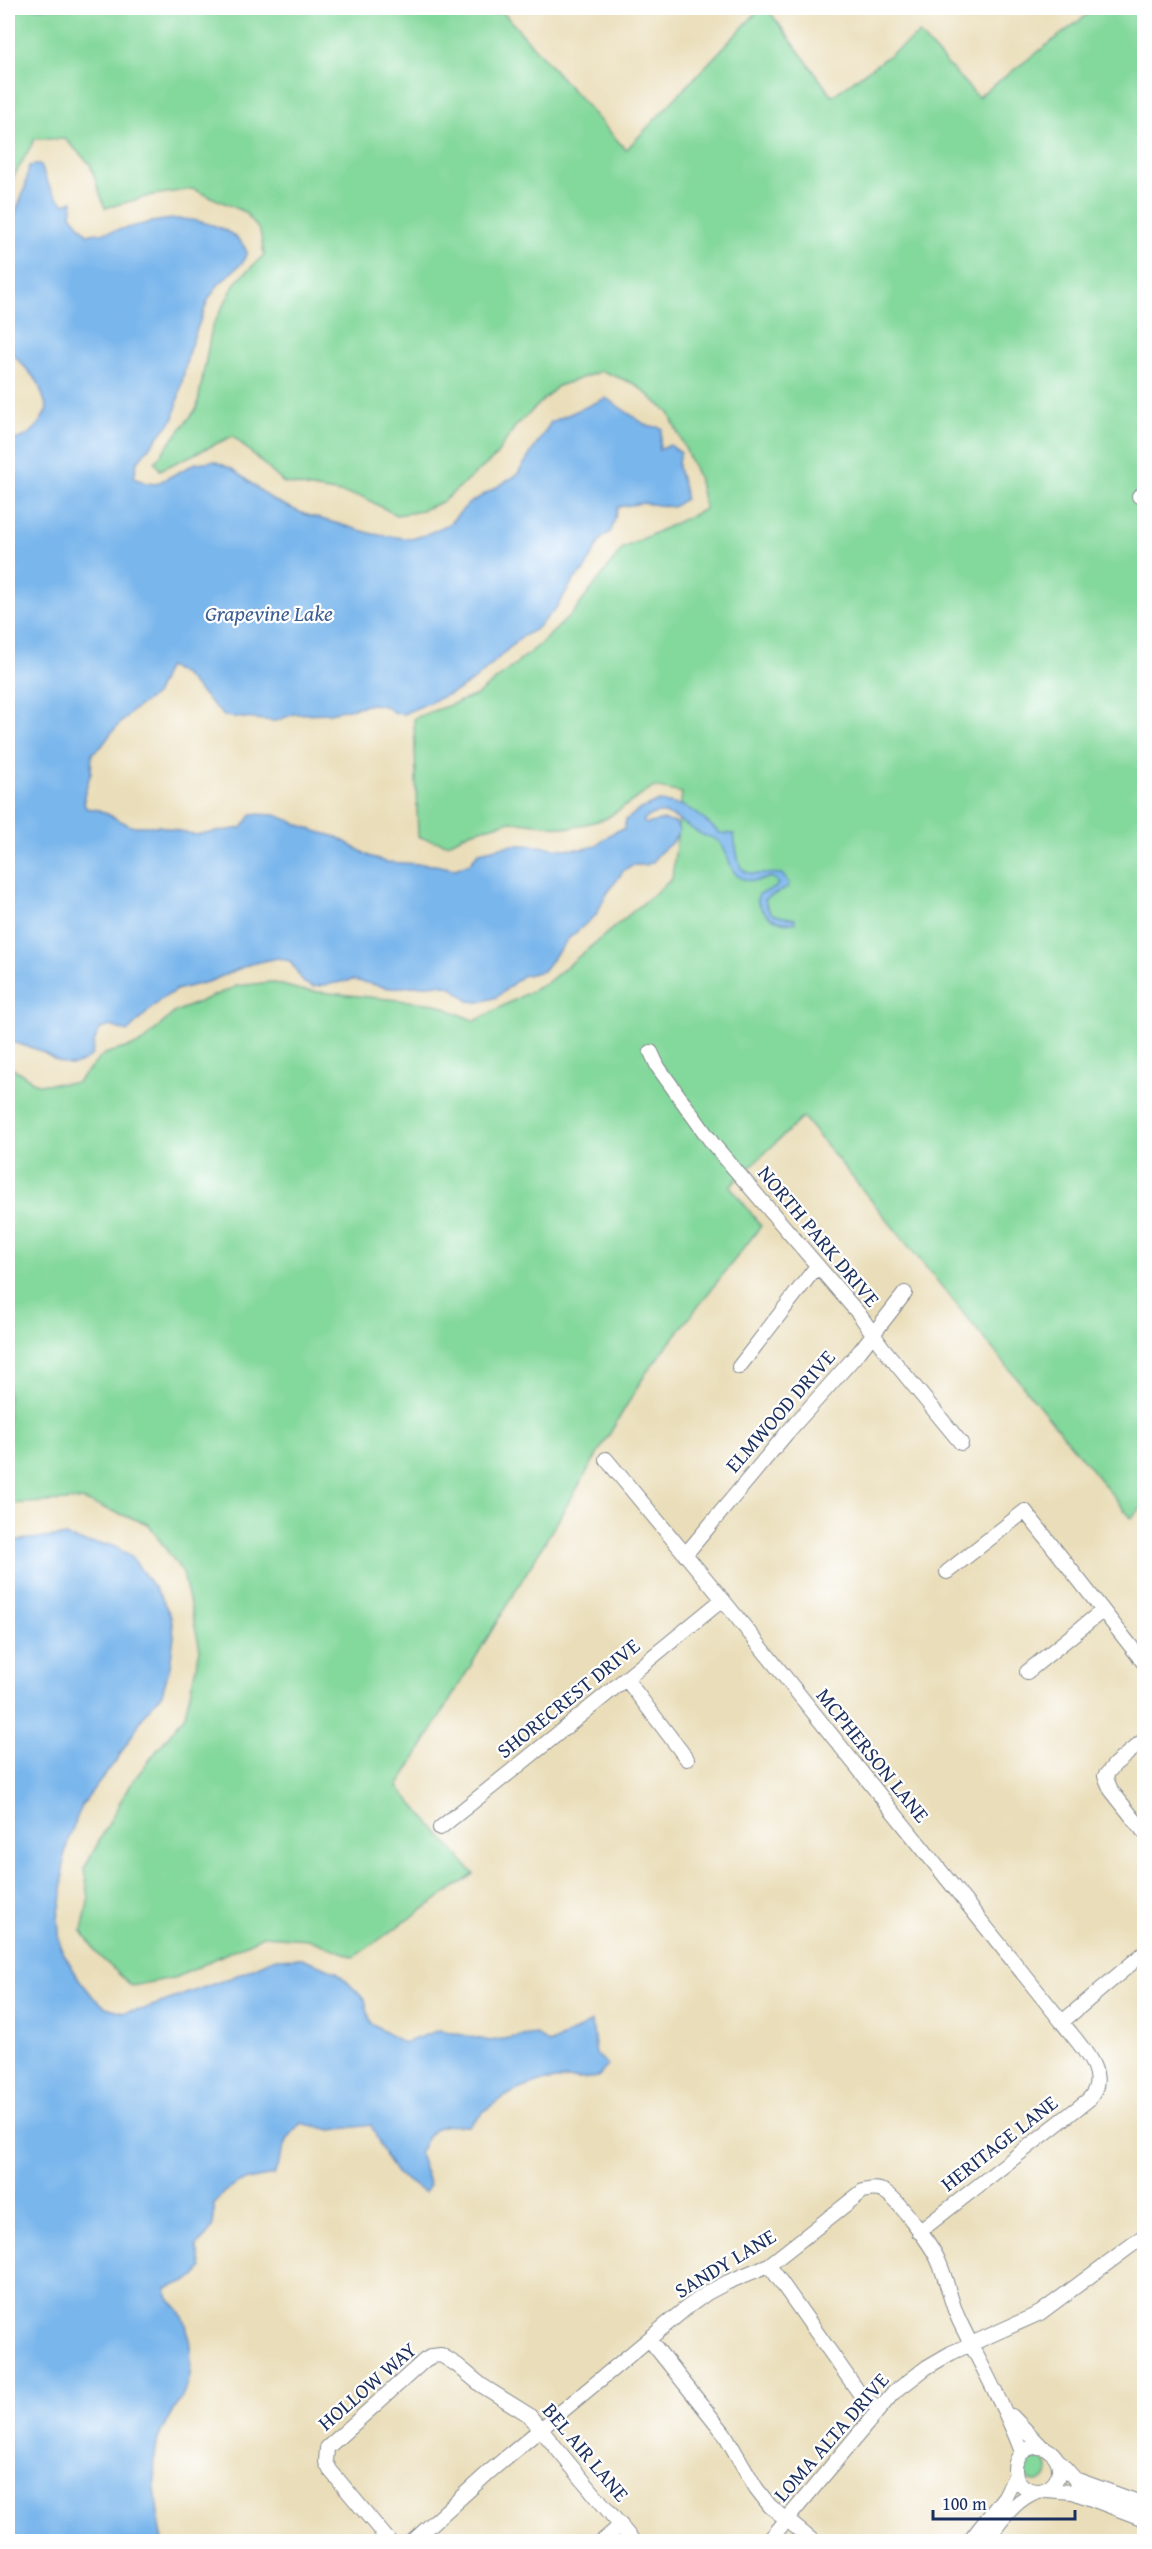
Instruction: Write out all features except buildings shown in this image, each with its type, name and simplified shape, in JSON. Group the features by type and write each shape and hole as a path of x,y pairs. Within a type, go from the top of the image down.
{"street":[{"name":"NORTH PARK DRIVE","path":"651,1052 658,1067 713,1144 859,1314 961,1443"},
{"path":"739,1367 818,1266"},
{"name":"ELMWOOD DRIVE","path":"685,1555 734,1495 860,1351 905,1293"},
{"name":"MCPHERSON LANE","path":"606,1460 722,1600 1062,2022 1095,2068 1098,2082"},
{"path":"947,1572 1025,1511 1144,1663"},
{"name":"SHORECREST DRIVE","path":"440,1828 722,1600"},
{"path":"1027,1672 1102,1611"},
{"path":"626,1679 687,1759"},
{"path":"1144,1740 1115,1764 1105,1776 1111,1790 1144,1832"},
{"path":"1062,2022 1144,1953"},
{"name":"HERITAGE LANE","path":"920,2232 1088,2100 1095,2092 1098,2082"},
{"name":"SANDY LANE","path":"412,2541 489,2472 707,2293 769,2265 863,2191 876,2188 886,2192 920,2232 939,2262 954,2311 998,2397 1022,2452"},
{"name":"LOMA ALTA DRIVE","path":"768,2541 892,2394 927,2367 971,2344 1041,2313 1144,2236"},
{"path":"769,2265 860,2394 878,2408"},
{"path":"649,2339 724,2433 756,2488 770,2506 813,2541"},
{"name":"BEL AIR LANE","path":"441,2355 481,2385 529,2415 634,2541"},
{"name":"HOLLOW WAY","path":"390,2541 330,2470 326,2455 327,2448 425,2360 441,2355"},
{"name":"SANDY LANE","path":"998,2397 1018,2424 1042,2447"},
{"path":"969,2541 1005,2496 1016,2476 1016,2461 1022,2452 1034,2447 1049,2450 1075,2479 1144,2504"},
{"path":"985,2541 1016,2502 1055,2482 1058,2475 1058,2460"},
{"path":"1016,2476 1022,2485 1030,2490 1072,2492 1144,2519"},
{"path":"601,2541 621,2525"}],"green space":[{"path":"8,8 499,8 626,150 761,8 767,8 832,96 919,34 978,97 1096,8 1144,8 1144,1505 1131,1518 803,1117 730,1186 761,1226 646,1373 398,1787 474,1874 354,1957 308,1939 263,1936 177,1977 132,1986 99,1956 82,1931 89,1897 84,1869 129,1786 185,1715 200,1649 183,1573 148,1524 82,1500 8,1504 8,1065 37,1084 76,1083 104,1054 140,1044 175,1012 237,986 271,982 300,990 436,1004 475,1021 548,982 672,879 682,793 654,787 605,819 570,828 511,821 470,832 447,844 418,837 414,718 477,695 538,646 574,612 623,548 705,509 698,477 669,413 635,384 602,371 558,386 515,427 495,457 442,502 417,512 396,515 363,497 284,483 233,436 160,470 155,462 197,408 212,327 236,282 264,255 260,231 245,212 193,189 153,195 105,208 90,164 65,139 35,139 8,187"},
{"path":"1036,2458 1044,2462 1048,2470 1044,2478 1036,2482 1028,2478 1024,2470 1028,2462"}],"water":[{"name":"Grapevine Lake","path":"41,165 56,196 65,204 73,201 71,215 87,234 120,230 150,222 180,219 215,226 230,233 238,239 247,252 243,262 218,285 208,300 189,350 174,418 137,462 134,478 156,484 196,463 214,461 232,469 273,500 304,514 373,534 411,539 449,524 468,504 517,475 551,422 606,398 646,425 662,428 659,450 670,445 681,453 678,464 685,493 685,499 673,507 643,503 618,507 611,531 601,539 585,569 573,581 556,608 535,630 521,637 476,679 458,690 403,714 395,713 385,706 372,704 329,713 294,714 275,721 224,716 184,675 168,666 155,695 132,711 101,747 92,753 91,772 84,795 86,808 99,810 131,826 159,826 195,835 242,828 252,814 276,815 315,831 337,837 369,856 385,862 435,865 455,869 470,863 479,852 508,846 575,849 591,847 612,833 624,829 626,820 639,810 659,801 683,806 695,812 720,833 734,834 739,862 745,871 756,874 782,874 789,883 787,888 765,899 772,914 795,919 795,923 782,922 767,915 757,900 759,894 775,888 778,884 776,880 770,877 756,881 740,878 732,869 722,846 716,839 701,834 673,817 658,813 650,815 643,821 646,824 663,820 676,823 679,831 673,841 658,854 653,862 646,865 632,865 624,870 606,895 596,915 568,939 543,971 522,976 497,997 480,1002 469,1001 452,987 439,984 389,988 353,980 313,987 304,983 290,961 278,958 250,964 211,981 176,990 160,1000 127,1032 111,1026 100,1029 94,1042 92,1055 76,1064 63,1064 36,1049 8,1041 8,515 11,506 8,501 8,440 22,438 33,431 47,408 38,382 8,348 8,222 12,221 25,188 29,166"},
{"path":"65,1536 83,1542 111,1545 130,1555 161,1597 171,1617 174,1636 170,1666 162,1694 146,1712 118,1758 82,1805 64,1857 62,1896 58,1918 60,1947 79,1979 94,1998 106,2007 123,2012 141,2010 233,1977 273,1959 302,1958 337,1972 365,2000 371,2024 404,2043 440,2030 490,2041 536,2034 549,2044 592,2022 596,2054 608,2065 598,2077 548,2081 521,2088 493,2104 469,2126 449,2125 437,2128 428,2136 419,2154 430,2185 425,2193 396,2173 386,2158 371,2125 332,2130 301,2123 288,2138 274,2175 240,2182 221,2196 214,2204 212,2228 196,2246 202,2267 196,2277 166,2289 168,2297 180,2311 186,2325 191,2360 188,2383 157,2443 154,2471 163,2541 8,2541 8,1541"}]}
